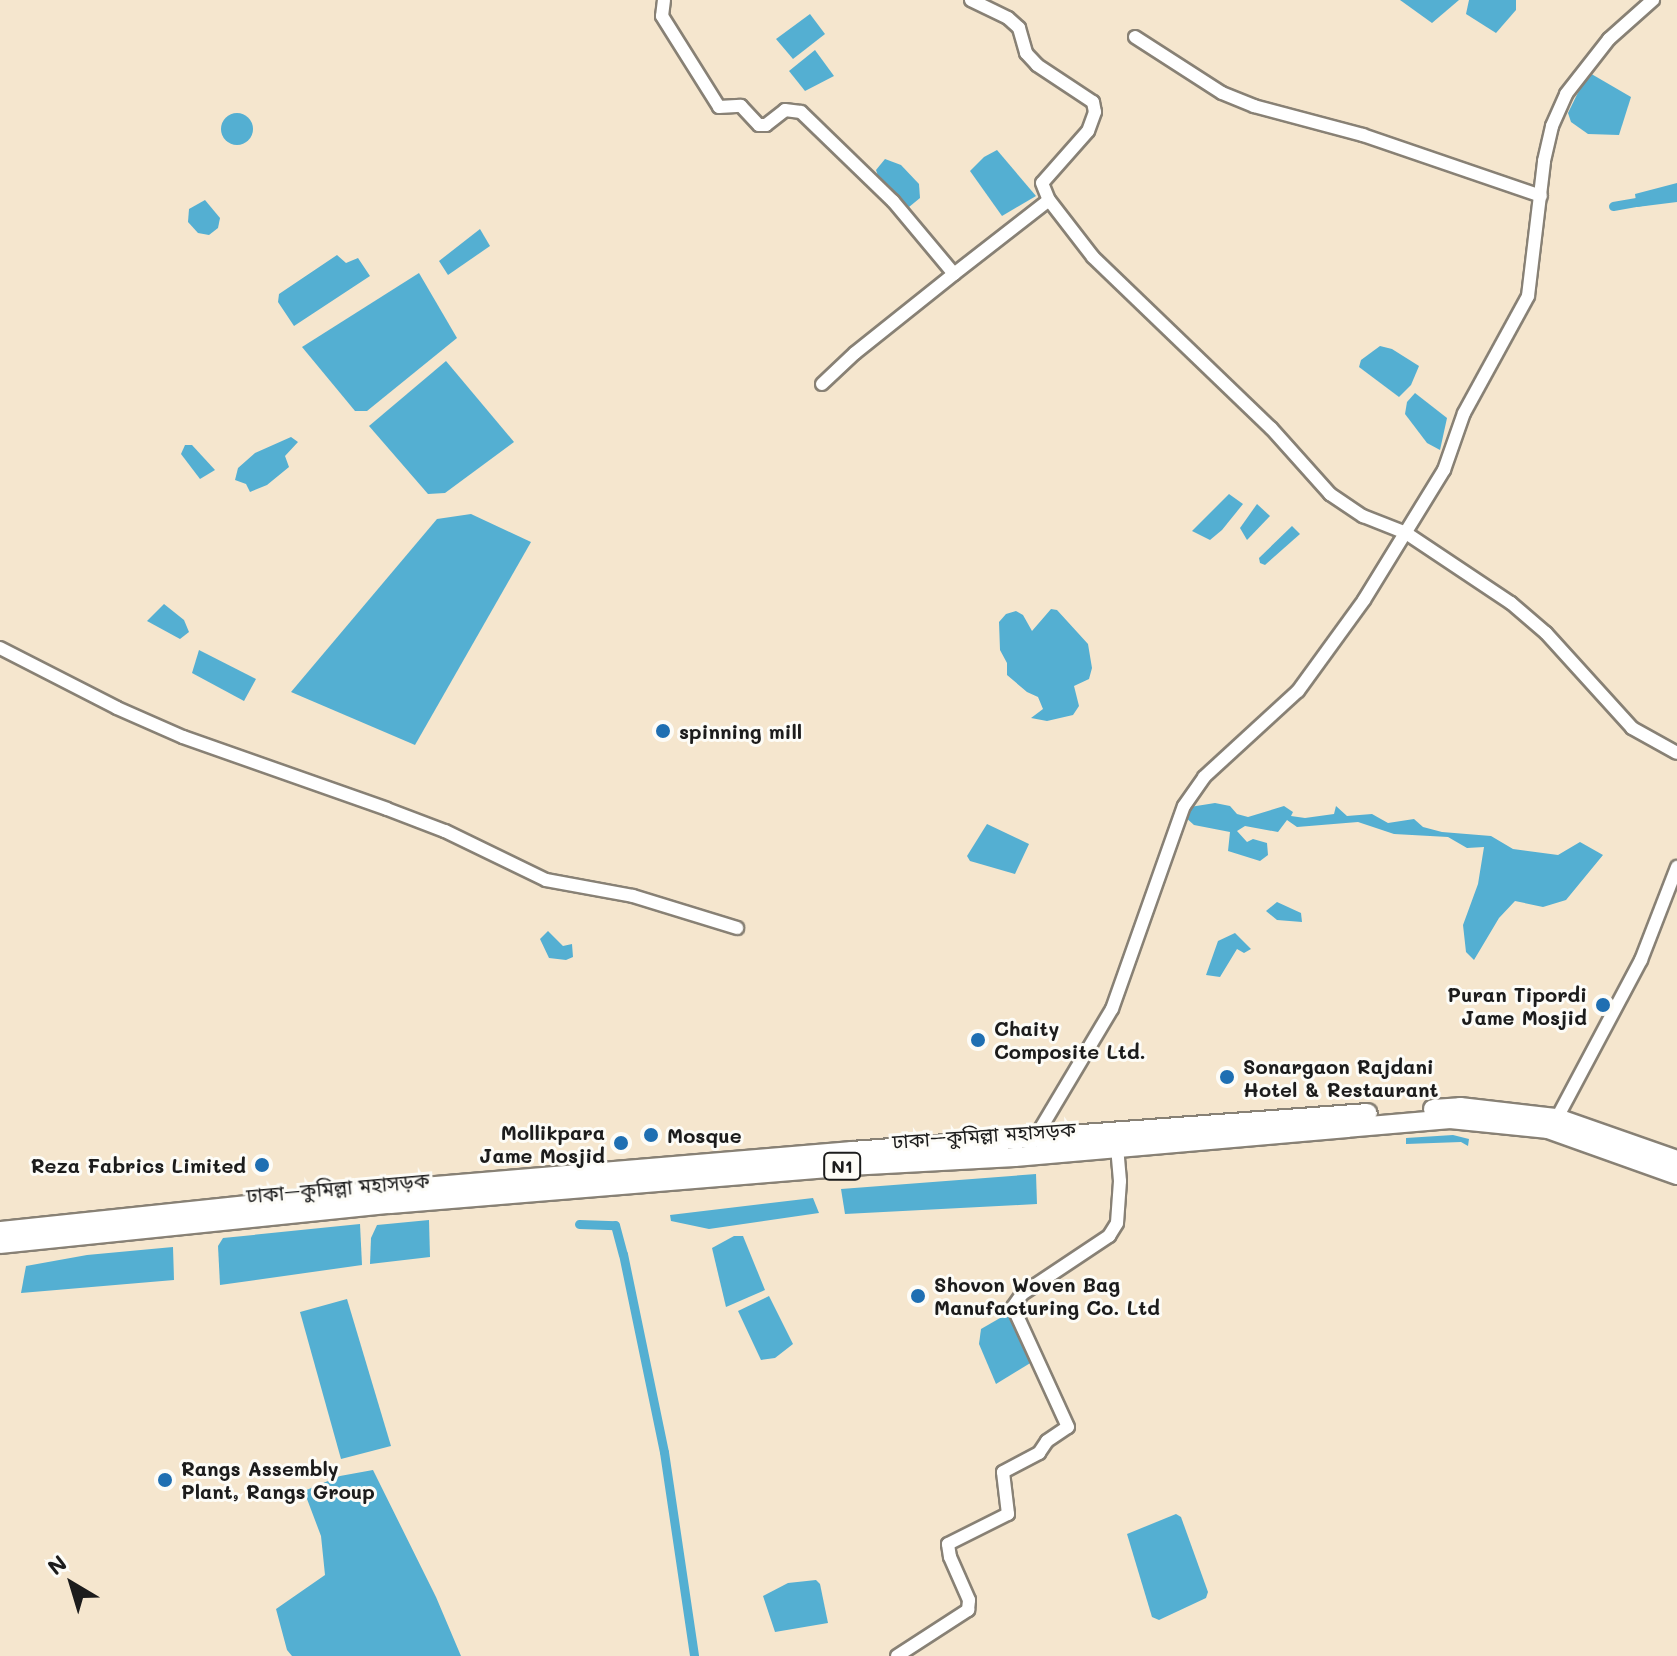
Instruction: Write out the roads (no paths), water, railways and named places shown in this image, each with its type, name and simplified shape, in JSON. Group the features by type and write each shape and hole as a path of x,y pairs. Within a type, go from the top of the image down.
{"highway":[{"name":"ঢাকা–কুমিল্লা মহাসড়ক","path":"0,1231 388,1190 1460,1107 1551,1121 1677,1160"},
{"name":"ঢাকা–কুমিল্লা মহাসড়ক","path":"0,1244 390,1204 849,1166 1015,1157 1450,1119 1551,1121 1677,1175"}],"street":[{"path":"664,0 662,16 719,107 741,106 759,125 785,110 801,112 893,201 954,274"},
{"path":"971,0 1008,18 1019,28 1026,53 1037,65 1093,102 1095,112 1088,131 1042,183 1049,200 1093,257 1271,428 1330,494 1363,516 1406,533 1511,603 1546,633 1632,728 1677,753"},
{"path":"1035,1138 1112,1009 1184,806 1204,777 1298,691 1406,533 1444,470 1464,413 1528,296 1549,137 1566,94 1609,39 1653,0"},
{"path":"1135,37 1222,93 1254,106 1363,135 1541,196"},
{"path":"822,384 855,353 1049,200"},
{"path":"0,648 117,708 183,737 431,826 546,880 633,896 737,928"},
{"path":"1551,1121 1641,960 1677,867"},
{"path":"897,1656 968,1610 969,1600 950,1557 948,1544 1008,1514 1003,1472 1039,1453 1047,1441 1068,1427 1013,1307 1022,1294 1109,1236 1117,1223 1120,1181 1117,1146"}],"water":[{"path":"1400,0 1459,0 1432,23"},
{"path":"1469,0 1516,0 1516,10 1496,33 1466,14"},
{"path":"810,14 825,34 793,59 776,39"},
{"path":"815,50 834,76 805,91 789,71"},
{"path":"1588,72 1631,97 1619,135 1588,134 1571,122 1568,113"},
{"path":"237,113 249,117 253,129 249,141 237,145 225,141 221,129 225,117"},
{"path":"997,150 1036,196 1002,216 970,171 984,157"},
{"path":"885,159 901,165 919,184 920,198 909,207 900,203 878,176 876,170"},
{"path":"1677,183 1677,202 1637,207 1635,194"},
{"path":"205,200 220,218 218,228 209,235 198,233 188,222 189,209"},
{"path":"480,229 490,246 448,275 439,261"},
{"path":"337,255 346,263 358,258 370,276 294,326 278,302 279,294"},
{"path":"419,273 457,338 367,411 355,411 302,347"},
{"path":"1380,346 1392,349 1419,366 1411,385 1399,397 1359,367 1361,360"},
{"path":"446,361 514,442 445,493 428,494 369,426"},
{"path":"1415,393 1447,418 1440,450 1427,443 1405,414 1407,402"},
{"path":"291,437 298,442 285,456 289,467 267,485 250,492 246,484 235,480 238,468 255,453"},
{"path":"185,445 192,445 215,470 200,479 181,454"},
{"path":"1229,494 1243,504 1222,530 1210,540 1192,531"},
{"path":"1257,504 1270,516 1247,540 1240,528"},
{"path":"471,514 531,542 415,745 291,692 437,519"},
{"path":"1292,526 1300,534 1265,565 1260,563 1259,558"},
{"path":"164,604 184,620 189,632 180,639 147,621"},
{"path":"1051,609 1057,610 1088,644 1092,668 1089,679 1074,686 1079,706 1073,715 1047,721 1031,718 1043,709 1038,697 1007,675 1007,663 1000,650 999,622 1006,614 1016,611 1023,615 1032,631"},
{"path":"199,650 256,679 244,701 192,673"},
{"path":"1215,803 1230,806 1237,814 1248,817 1284,806 1293,812 1291,816 1305,818 1334,814 1336,806 1347,816 1372,814 1388,823 1414,819 1423,827 1442,832 1491,836 1513,849 1558,855 1580,842 1603,855 1566,900 1543,907 1515,901 1499,918 1474,960 1466,952 1463,925 1478,884 1484,847 1467,848 1448,837 1394,834 1358,822 1297,827 1287,820 1278,832 1245,826 1237,831 1247,842 1253,839 1267,843 1268,855 1260,861 1228,851 1230,832 1194,825 1184,816 1190,807"},
{"path":"987,824 1029,844 1015,874 970,861 967,856"},
{"path":"1277,902 1301,913 1302,922 1277,920 1266,911"},
{"path":"548,931 563,946 572,944 573,957 566,960 549,958 540,939"},
{"path":"1235,933 1251,949 1244,953 1237,949 1220,977 1206,975 1218,941"},
{"path":"1453,1135 1469,1139 1468,1146 1461,1142 1406,1144 1406,1138"},
{"path":"1036,1174 1037,1204 845,1214 841,1189"},
{"path":"813,1198 819,1213 709,1229 671,1221 670,1215"},
{"path":"429,1220 430,1257 370,1264 371,1238 377,1225"},
{"path":"360,1224 362,1265 220,1285 218,1246 223,1238"},
{"path":"734,1236 743,1236 765,1290 726,1307 712,1248"},
{"path":"173,1247 174,1280 21,1293 26,1266 87,1255"},
{"path":"769,1296 793,1344 775,1358 761,1360 738,1311"},
{"path":"347,1299 391,1446 341,1459 300,1312"},
{"path":"1007,1314 1032,1362 996,1384 979,1344 981,1329"},
{"path":"373,1470 436,1597 461,1656 292,1656 287,1650 276,1609 325,1575 321,1536 304,1491 340,1476"},
{"path":"1176,1514 1181,1517 1208,1592 1206,1598 1159,1620 1152,1617 1127,1534"},
{"path":"816,1580 820,1584 828,1623 775,1632 763,1596 788,1583"}],"waterway":[{"path":"1613,206 1646,200"},
{"path":"579,1224 615,1225 623,1254 664,1452 694,1656"}],"place":[{"name":"spinning mill","path":"663,731"},
{"name":"Puran Tipordi Jame Mosjid","path":"1603,1005"},
{"name":"Chaity Composite Ltd.","path":"978,1040"},
{"name":"Sonargaon Rajdani Hotel & Restaurant","path":"1227,1077"},
{"name":"Mosque","path":"651,1135"},
{"name":"Mollikpara Jame Mosjid","path":"621,1143"},
{"name":"Reza Fabrics Limited","path":"262,1165"},
{"name":"Shovon Woven Bag Manufacturing Co. Ltd","path":"918,1296"},
{"name":"Rangs Assembly Plant, Rangs Group","path":"165,1480"}]}
